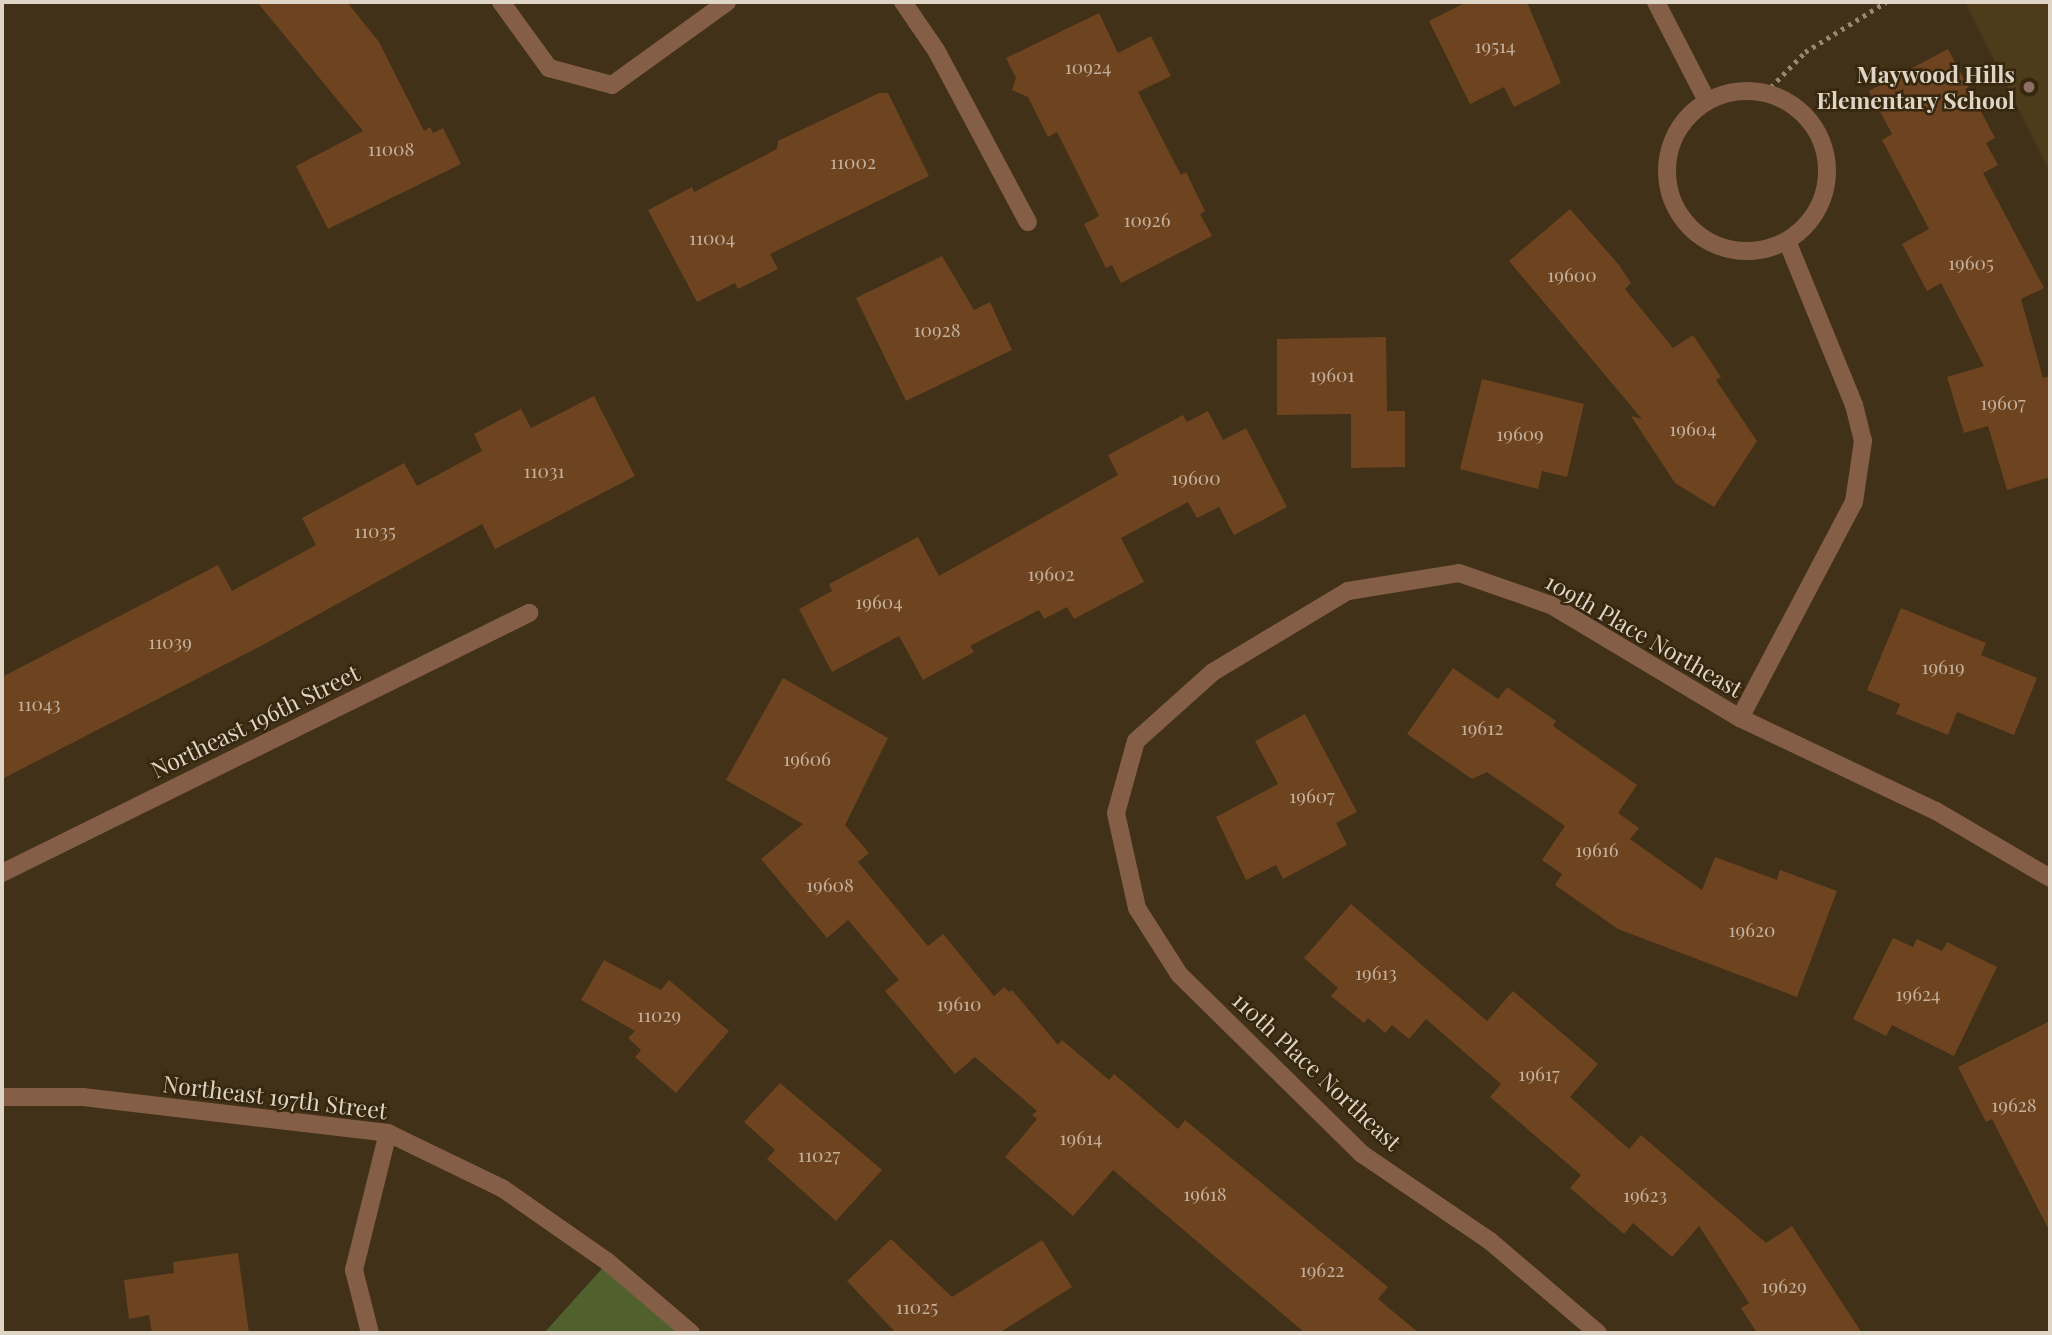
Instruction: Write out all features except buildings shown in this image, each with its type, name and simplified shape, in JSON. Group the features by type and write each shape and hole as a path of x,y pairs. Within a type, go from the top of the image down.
{"street":[{"path":"501,2 549,68 612,85 727,2"},
{"path":"903,2 936,50 1028,222"},
{"path":"1656,2 1707,101"},
{"path":"1729,92 1765,93 1794,105 1811,121 1828,163 1819,208 1805,227 1787,241 1766,250 1742,252 1700,237 1683,221 1666,178 1667,156 1688,115 1707,101 1729,92"},
{"path":"1740,718 1854,502 1863,441 1854,405 1787,241"},
{"name":"109th Place Northeast","path":"1116,813 1136,741 1213,672 1348,591 1459,573 1550,605 1740,718 1936,811 2050,878"},
{"name":"Northeast 196th Street","path":"2,873 529,613"},
{"name":"110th Place Northeast","path":"1116,813 1137,908 1179,974 1362,1154 1490,1241 1598,1333"},
{"name":"Northeast 197th Street","path":"2,1097 83,1097 388,1133 502,1188 608,1262 691,1333"},
{"path":"370,1333 354,1270 388,1133"}],"path":[{"path":"1765,93 1805,52 1886,2"}],"shaded area":[{"name":"Maywood Hills Elementary School","path":"1965,2 2050,2 2050,172"}],"green space":[{"path":"608,1262 691,1333 544,1333"}],"place":[{"name":"Maywood Hills Elementary School","path":"2029,87"}]}
